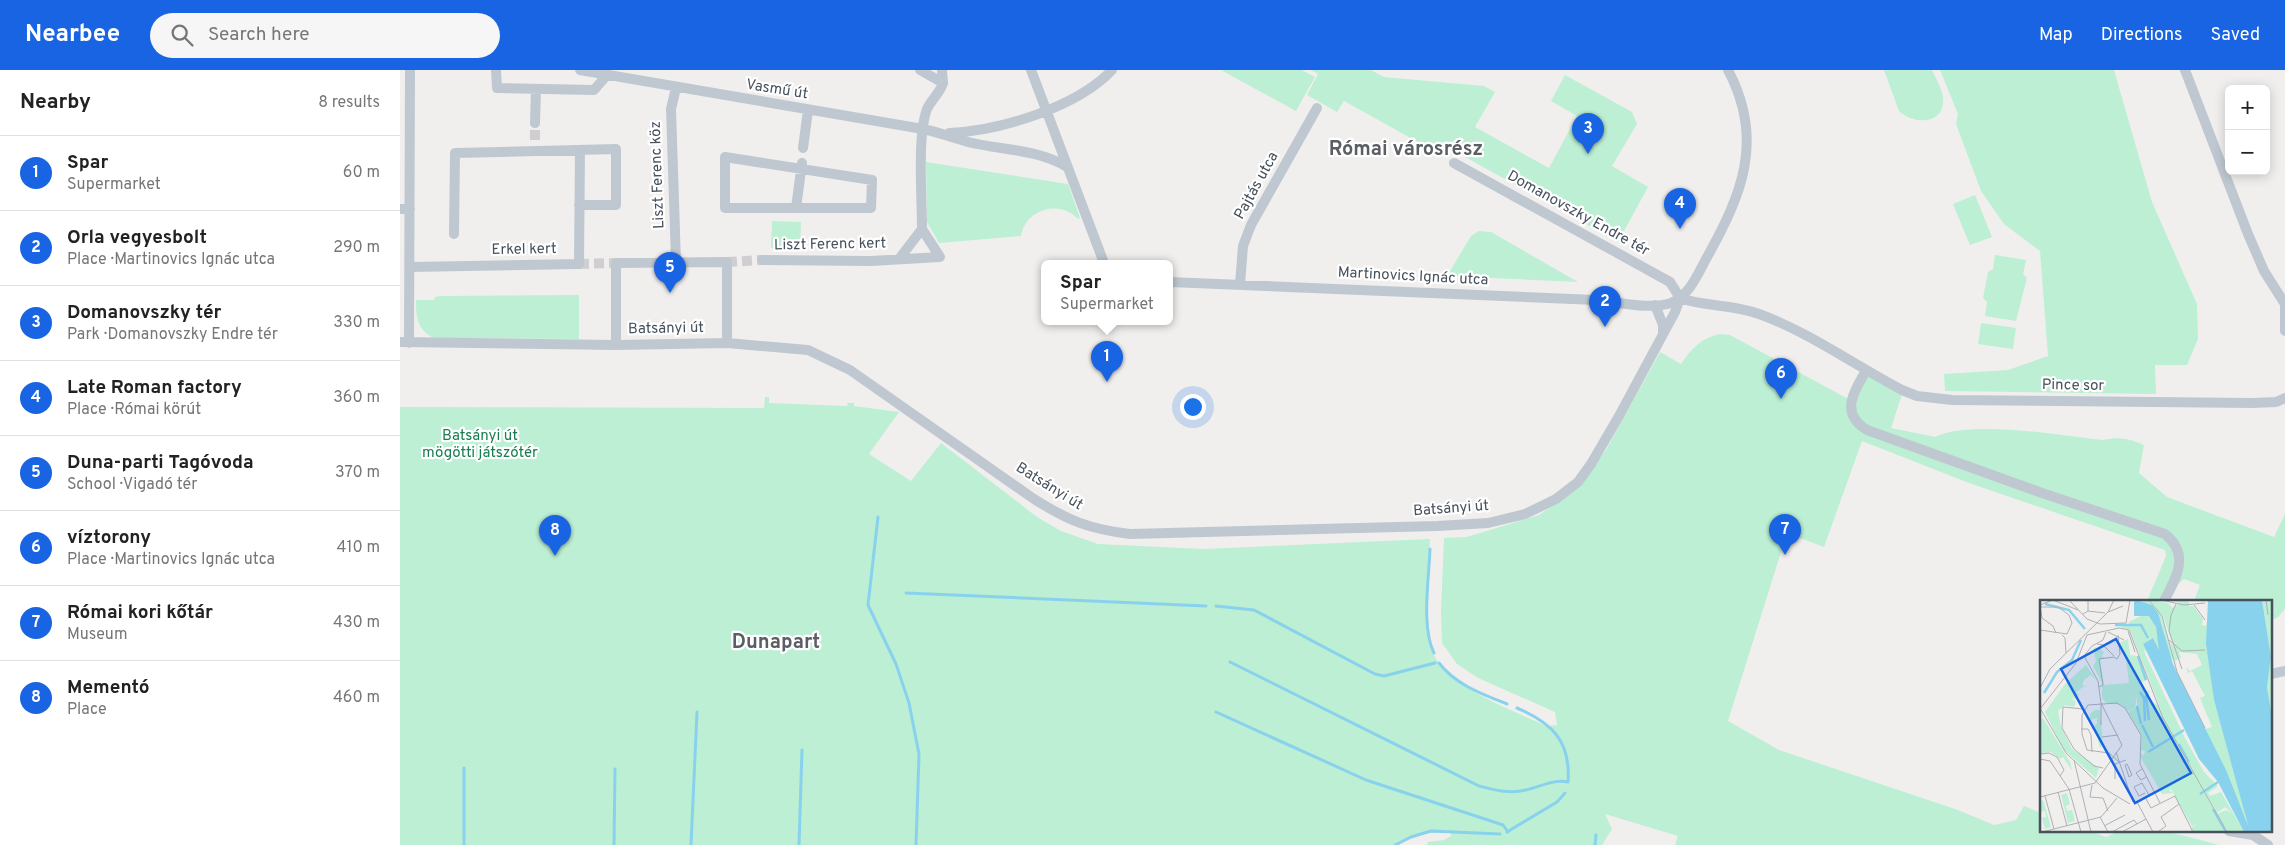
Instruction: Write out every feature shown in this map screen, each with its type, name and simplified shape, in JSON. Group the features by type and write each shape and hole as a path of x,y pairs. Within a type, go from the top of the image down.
{"street":[{"path":"405,342 410,267 405,209 405,95 410,70"},
{"path":"405,95 416,70"},
{"path":"496,70 496,88 594,90 607,75"},
{"name":"Vasmű út","path":"580,70 923,129 943,133 966,142 1046,158 1067,167"},
{"path":"920,70 943,83"},
{"path":"922,229 923,129 928,108 940,92 943,83 942,70"},
{"path":"1031,70 1044,110 1103,260"},
{"name":"Vasmű út","path":"943,133 974,132 1003,125 1044,110 1085,93 1112,70"},
{"name":"Batsányi út","path":"405,342 616,345 727,343 793,348 819,354 850,370 1058,514 1080,525 1130,534 1488,523 1525,514 1556,500 1578,482 1592,464 1663,334 1680,298 1695,278 1727,220 1744,174 1748,146 1744,107 1728,70"},
{"path":"2185,70 2248,234 2264,271 2285,303 2285,331"},
{"name":"Liszt Ferenc köz","path":"676,88 672,109 676,262"},
{"path":"535,123 536,89"},
{"name":"Pajtás utca","path":"1240,284 1243,246 1251,225 1317,108"},
{"path":"803,148 808,110"},
{"path":"454,234 455,153 535,145 580,150 616,149 616,205 579,205"},
{"name":"Erkel kert","path":"410,267 579,264 580,150"},
{"path":"726,157 802,166 872,180 871,208 796,208 725,208 726,157"},
{"name":"Domanovszky Endre tér","path":"1454,163 1670,282 1680,298"},
{"path":"796,208 802,166"},
{"name":"Liszt Ferenc kert","path":"762,260 899,259 940,257 922,229 899,259"},
{"path":"616,345 616,263 727,262 727,343"},
{"name":"Martinovics Ignác utca","path":"1173,282 1596,300 1655,305 1671,303 1680,298"},
{"path":"1680,298 1694,303 1745,309 1758,313 1791,328 1866,371 1855,391 1851,408 1852,415 1858,424 1867,430 2042,493 2165,534 2175,542 2179,550 2180,561 2164,600"},
{"path":"1655,305 1663,334"},
{"name":"Pince sor","path":"1866,371 1917,396 1941,400 2252,403 2276,402 2285,398"},
{"path":"2272,674 2285,671"},
{"path":"2235,832 2253,835 2268,845"}],"green space":[{"path":"1221,70 1302,70 1315,77 1296,111"},
{"path":"1311,70 1371,70 1384,77 1484,86 1495,92 1475,127 1549,168 1577,116 1551,101 1565,75 1632,112 1637,124 1612,166 1648,187 1618,242 1440,143 1434,151 1344,101 1337,112 1307,95 1318,74"},
{"path":"1884,70 1932,70 1943,95 1941,111 1937,116 1924,120 1917,120 1904,115 1899,111"},
{"path":"1940,70 2114,70 2152,202 2197,304 2198,339 2187,365 2155,365 2156,394 1945,391 1944,374 2008,370 2048,356 2040,251 2004,224 1981,191 1956,124 1958,114"},
{"path":"926,162 1068,184 1080,218 1078,219 1062,209 1053,208 1036,213 1029,219 1021,236 939,243 927,222"},
{"path":"1975,195 1992,237 1970,245 1953,204"},
{"path":"772,221 801,222 800,249 771,248"},
{"path":"1479,231 1491,232 1578,282 1447,276 1471,236"},
{"path":"1995,255 2026,260 2023,274 2027,278 2016,321 1985,316 1987,302 1983,298 1988,272 1993,269"},
{"path":"579,295 579,339 434,338 428,335 421,327 416,312 416,300 434,300 435,297 441,296"},
{"path":"1981,323 2016,328 2013,349 1978,344"},
{"name":"Batsányi út mögötti játszótér","path":"1720,334 1730,335 1852,401 1868,376 1902,394 1891,428 1935,437 1970,429 1993,429 2103,440 2119,438 2129,440 2144,445 2139,473 2167,497 2274,537 2285,514 2285,609 2277,618 2272,620 2272,600 2194,600 2200,585 2184,579 2159,600 2147,600 2166,556 2165,550 1969,483 1862,441 1824,547 1787,533 1728,721 1779,750 1958,810 1994,825 2016,820 2024,806 2040,813 2040,832 2093,832 2106,837 2119,832 2167,832 2219,845 1675,845 1678,836 1605,814 1612,829 1602,845 1427,845 1428,842 1444,840 1451,836 1451,833 1423,833 1394,845 400,845 400,407 764,408 765,397 769,397 769,403 847,406 848,403 854,403 854,406 899,412 869,454 911,481 941,443 1037,517 1061,531 1098,544 1204,549 1430,539 1426,622 1430,646 1437,660 1448,673 1479,695 1546,726 1557,725 1555,712 1478,678 1457,664 1442,643 1441,611 1444,538 1467,537 1539,515 1577,489 1606,450 1660,352 1681,364 1697,345"}],"waterway":[{"path":"878,517 868,605 896,664 909,703 919,754 916,845"},
{"path":"1430,549 1427,617 1430,642 1434,653"},
{"path":"906,593 1206,606"},
{"path":"1216,606 1254,610 1375,674 1384,676 1435,663"},
{"path":"1230,662 1479,786 1514,792 1552,782 1568,782 1566,755 1557,735 1540,720 1517,708"},
{"path":"1439,663 1461,683 1507,704"},
{"path":"691,845 697,712"},
{"path":"1216,712 1366,780 1503,825 1508,832"},
{"path":"799,845 802,750"},
{"path":"464,768 464,845"},
{"path":"614,845 615,769"},
{"path":"1507,832 1557,802 1565,793"},
{"path":"1395,845 1411,837 1431,831 1500,834"},
{"path":"1595,845 1596,835"}],"tunnel":[{"path":"535,123 535,140"},
{"path":"727,262 762,260"},
{"path":"579,264 616,263"}],"place":[{"name":"Domanovszky tér","path":"1588,154"},
{"name":"Late Roman factory","path":"1680,229"},
{"name":"Duna-parti Tagóvoda","path":"670,293"},
{"name":"Orla vegyesbolt","path":"1605,327"},
{"name":"Spar","path":"1107,382"},
{"name":"víztorony","path":"1781,399"},
{"name":"Római kori kőtár","path":"1785,555"},
{"name":"Mementó","path":"555,556"}],"district":[{"name":"Római városrész","path":"1406,150"},
{"name":"Dunapart","path":"776,643"}]}
